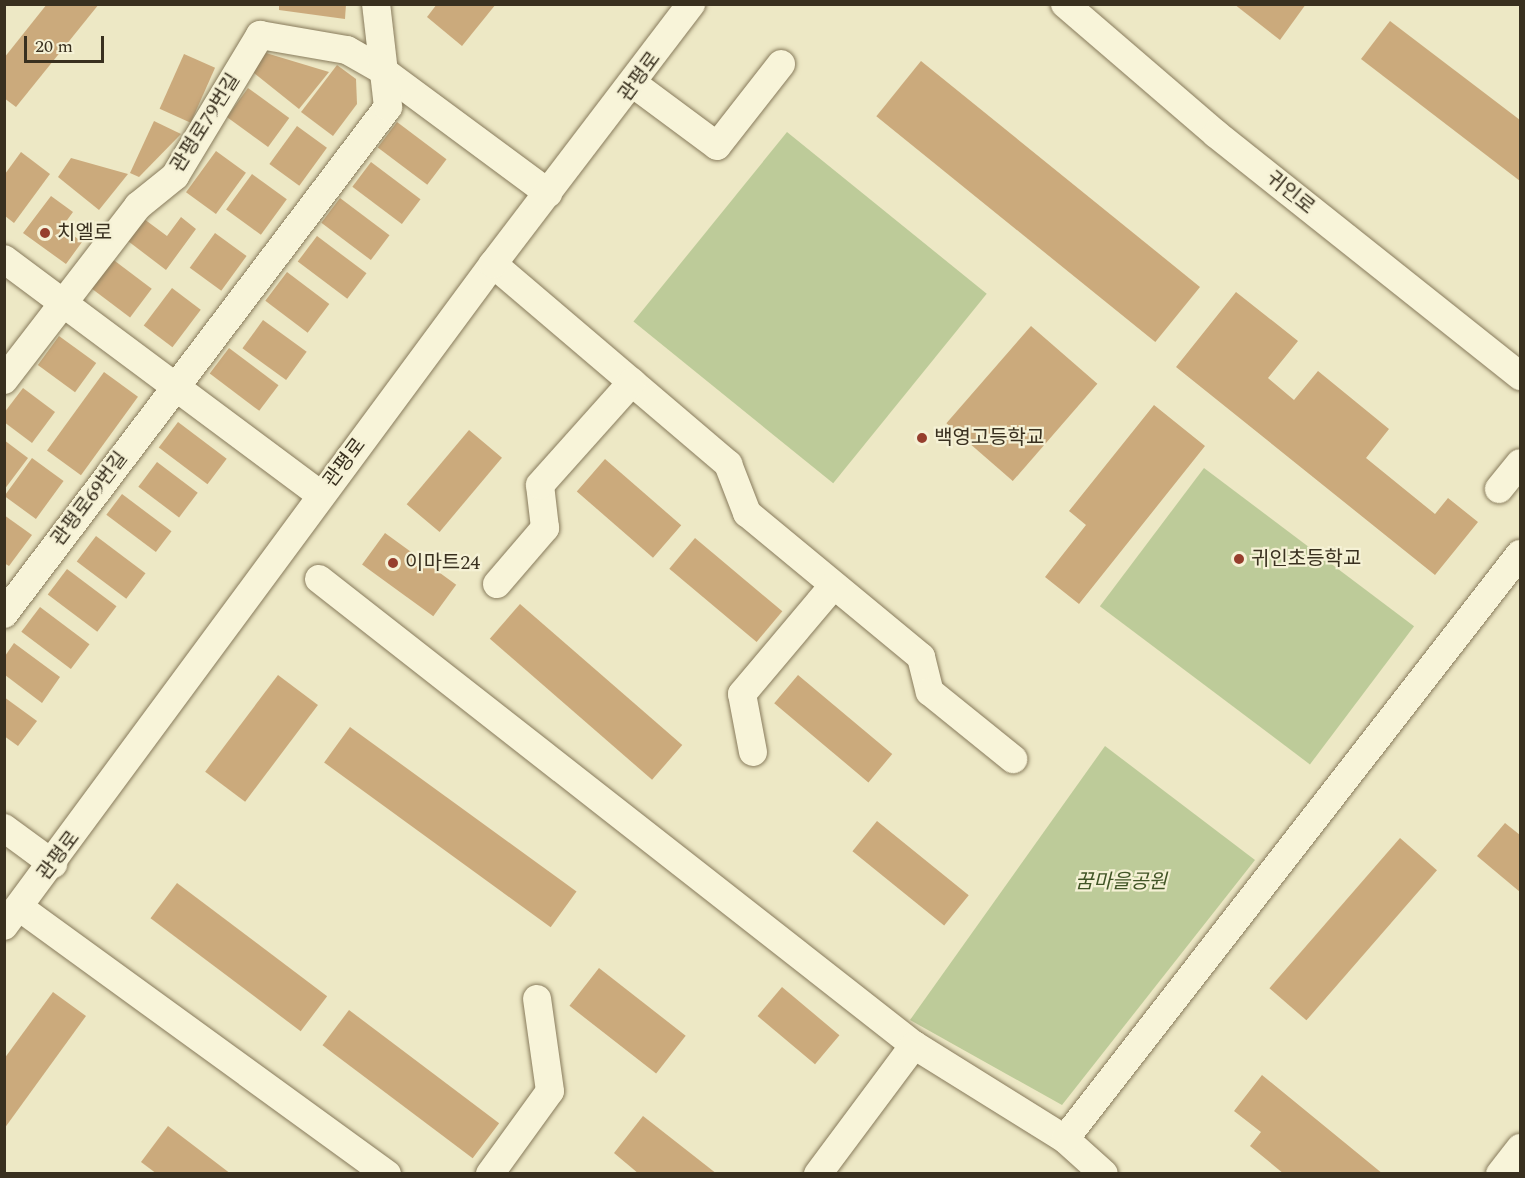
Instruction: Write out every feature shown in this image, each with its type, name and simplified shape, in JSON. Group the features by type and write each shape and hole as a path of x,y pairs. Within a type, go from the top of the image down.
{"street":[{"path":"175,385 388,107 376,4"},
{"name":"관평로","path":"12,917 493,264 635,85 692,4"},
{"name":"귀인로","path":"1065,4 1216,134 1521,376"},
{"name":"관평로79번길","path":"63,303 138,206 175,176 260,35 346,50 382,70"},
{"path":"635,85 717,146 781,64"},
{"path":"382,70 548,193"},
{"path":"4,259 321,495"},
{"path":"493,264 728,464 747,513 832,586 921,657 930,692 1013,759"},
{"path":"4,380 63,303"},
{"path":"497,584 545,528 540,485 632,382"},
{"name":"관평로69번길","path":"4,614 175,385"},
{"path":"1499,489 1521,463"},
{"path":"1065,1139 1521,554"},
{"path":"319,579 914,1045 1065,1139 1104,1173"},
{"path":"753,752 742,694 832,586"},
{"path":"4,828 53,864"},
{"path":"12,917 387,1173"},
{"path":"490,1173 550,1091 537,999"},
{"path":"818,1173 914,1045"},
{"path":"1500,1173 1521,1148"}],"green space":[{"path":"787,132 987,294 833,483 633,322"},
{"path":"1204,468 1414,626 1310,764 1100,606"},
{"name":"꿈마을공원","path":"1105,746 1255,860 1062,1105 910,1020"}],"building":[{"path":"47,4 99,4 16,107 4,98 4,58"},
{"path":"279,4 346,4 345,19 279,10"},
{"path":"437,4 496,4 462,46 427,17"},
{"path":"1234,4 1306,4 1280,40"},
{"path":"1390,21 1520,120 1520,181 1361,59"},
{"path":"266,53 329,72 299,109 249,69"},
{"path":"184,54 215,68 191,123 160,109"},
{"path":"921,61 1200,287 1155,342 876,116"},
{"path":"337,65 356,79 357,104 333,136 301,112"},
{"path":"248,88 289,118 268,147 227,117"},
{"path":"154,121 181,134 139,177 130,173"},
{"path":"397,122 447,159 427,185 378,148"},
{"path":"297,126 327,148 299,186 269,164"},
{"path":"216,151 246,173 216,214 186,192"},
{"path":"21,152 50,174 14,223 5,216 5,174"},
{"path":"71,158 128,174 99,210 58,177"},
{"path":"371,162 421,199 402,224 352,187"},
{"path":"252,174 287,199 261,235 226,210"},
{"path":"51,196 73,212 62,227 82,242 66,264 23,233"},
{"path":"340,198 390,235 371,260 321,223"},
{"path":"140,216 167,236 181,217 196,229 166,270 124,238"},
{"path":"215,233 247,256 221,291 190,268"},
{"path":"317,236 367,273 347,299 298,262"},
{"path":"107,255 152,289 130,317 85,284"},
{"path":"287,272 329,304 308,333 265,301"},
{"path":"172,288 201,310 172,347 144,326"},
{"path":"1236,292 1298,341 1268,378 1294,400 1318,371 1389,429 1366,458 1435,514 1448,498 1478,522 1435,575 1176,367"},
{"path":"263,320 307,352 286,380 242,348"},
{"path":"1031,326 1097,384 1013,481 946,423"},
{"path":"59,336 96,363 75,392 38,365"},
{"path":"229,348 279,385 259,411 210,374"},
{"path":"104,372 138,397 81,475 47,450"},
{"path":"23,388 55,412 32,443 4,422 4,413"},
{"path":"1154,405 1205,446 1079,604 1045,577 1086,525 1069,511"},
{"path":"178,422 227,459 207,484 159,448"},
{"path":"469,430 502,458 440,532 407,504"},
{"path":"4,440 28,458 4,490"},
{"path":"32,458 64,481 36,519 4,496"},
{"path":"605,459 681,525 653,558 577,491"},
{"path":"157,462 198,493 179,517 138,487"},
{"path":"122,494 172,531 156,552 106,515"},
{"path":"4,515 32,535 9,566 4,563"},
{"path":"385,533 456,585 433,616 362,565"},
{"path":"96,536 146,573 126,599 77,562"},
{"path":"695,538 782,611 757,642 669,569"},
{"path":"67,569 117,606 97,632 48,595"},
{"path":"520,604 682,745 652,780 490,639"},
{"path":"40,607 90,644 71,669 21,632"},
{"path":"14,643 60,677 42,703 5,675 5,656"},
{"path":"278,675 318,705 245,802 205,772"},
{"path":"798,675 892,754 868,782 774,703"},
{"path":"4,697 37,721 18,746 4,736"},
{"path":"350,727 577,892 551,927 324,763"},
{"path":"877,821 969,895 944,926 852,851"},
{"path":"1505,823 1520,835 1520,892 1477,856"},
{"path":"1400,838 1437,870 1306,1020 1269,988"},
{"path":"177,883 327,996 301,1031 151,918"},
{"path":"599,968 686,1036 656,1074 569,1006"},
{"path":"782,987 839,1035 815,1064 758,1016"},
{"path":"53,992 86,1016 4,1129 4,1059"},
{"path":"349,1010 499,1123 473,1158 323,1045"},
{"path":"1262,1075 1383,1174 1284,1174 1250,1146 1261,1132 1234,1111"},
{"path":"643,1116 717,1174 639,1174 614,1153"},
{"path":"168,1126 231,1174 157,1174 141,1162"}],"place":[{"name":"치엘로","path":"45,233"},
{"name":"백영고등학교","path":"922,438"},
{"name":"귀인초등학교","path":"1239,559"},
{"name":"이마트24","path":"393,563"}]}
